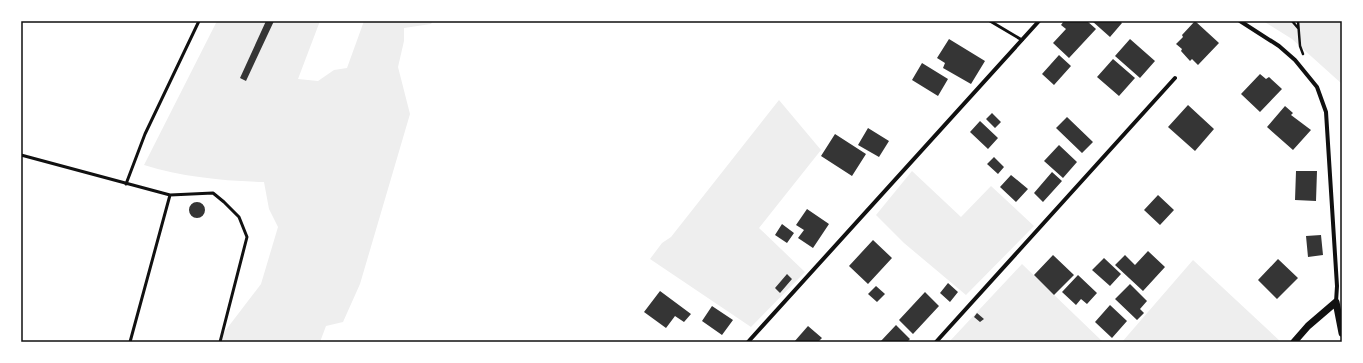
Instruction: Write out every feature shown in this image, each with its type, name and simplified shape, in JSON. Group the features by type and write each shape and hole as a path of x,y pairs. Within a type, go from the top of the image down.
{"street":[{"path":"748,342 1039,21"},
{"path":"1240,21 1279,46 1295,60 1317,87 1326,112 1337,286 1336,302 1342,334"},
{"path":"936,342 1175,78"},
{"path":"1294,342 1308,326 1336,302"}],"lane":[{"path":"126,184 145,134 199,21"},
{"path":"990,21 1022,40"},
{"path":"21,155 170,195 213,193 240,217 247,237 220,342"},
{"path":"130,342 170,195"}],"path":[{"path":"1292,21 1299,28"},
{"path":"1298,21 1300,46"}],"shaded area":[{"path":"217,21 320,21 298,79 318,81 334,70 347,68 364,21 433,21 431,24 404,28 404,41 398,67 410,114 360,284 343,322 326,326 320,342 221,342 222,335 261,284 278,227 269,209 264,182 203,178 173,173 144,165"},
{"path":"1263,21 1342,21 1342,84 1292,39"},
{"path":"779,100 821,150 759,228 805,272 751,327 650,259 662,243 671,237"},
{"path":"912,171 961,217 991,186 1034,226 966,295 904,243 876,215"},
{"path":"1193,260 1281,342 1122,342"},
{"path":"1022,264 1103,342 949,342"}],"building":[{"path":"266,21 274,21 246,81 240,78"},
{"path":"1064,21 1087,21 1096,29 1069,58 1053,43 1066,29 1061,25"},
{"path":"1092,21 1120,21 1122,23 1110,37"},
{"path":"1195,21 1219,43 1198,65 1192,59 1190,61 1181,51 1182,49 1176,44"},
{"path":"949,39 985,61 971,84 943,68 945,63 937,58"},
{"path":"1130,39 1155,61 1140,78 1115,56"},
{"path":"1059,55 1071,66 1054,85 1042,74"},
{"path":"1113,59 1135,78 1119,96 1097,77"},
{"path":"922,63 948,79 938,96 912,80"},
{"path":"1260,74 1266,79 1269,77 1282,89 1260,112 1241,94"},
{"path":"1188,105 1214,129 1195,151 1168,127"},
{"path":"1285,106 1293,113 1291,115 1311,130 1293,150 1267,127"},
{"path":"992,113 1001,122 995,128 986,119"},
{"path":"1067,117 1093,142 1082,153 1056,128"},
{"path":"980,121 998,138 988,149 970,132"},
{"path":"868,128 889,141 879,157 858,145"},
{"path":"835,134 866,154 852,176 821,156"},
{"path":"1059,145 1077,162 1063,178 1044,161"},
{"path":"994,157 1004,167 998,174 987,164"},
{"path":"1296,171 1317,171 1316,201 1295,200"},
{"path":"1052,172 1062,181 1043,202 1034,193"},
{"path":"1011,175 1028,189 1016,202 1000,187"},
{"path":"1158,195 1174,210 1160,225 1144,210"},
{"path":"197,202 203,204 205,210 203,216 197,218 191,216 189,210 191,204"},
{"path":"807,209 829,224 813,248 798,238 804,230 796,225"},
{"path":"782,224 794,233 787,243 775,235"},
{"path":"1321,235 1323,255 1308,257 1306,236"},
{"path":"873,240 892,258 868,284 849,266"},
{"path":"1148,251 1165,267 1143,291 1115,265 1125,255 1135,265"},
{"path":"1053,255 1074,275 1054,295 1034,275"},
{"path":"1104,258 1121,274 1110,286 1092,270"},
{"path":"1278,259 1298,278 1277,299 1258,280"},
{"path":"787,274 792,279 780,293 775,288"},
{"path":"1078,275 1097,293 1087,304 1081,299 1076,305 1062,292"},
{"path":"948,283 958,292 950,302 940,293"},
{"path":"1130,284 1147,301 1140,309 1144,313 1137,320 1115,299"},
{"path":"876,286 885,294 877,302 868,294"},
{"path":"660,291 691,314 684,322 675,316 666,328 644,312"},
{"path":"925,292 939,306 913,334 899,320"},
{"path":"1110,305 1127,321 1112,338 1095,322"},
{"path":"712,306 733,320 722,335 702,321"},
{"path":"977,313 984,319 980,322 974,317"},
{"path":"896,325 910,339 907,342 880,342"},
{"path":"808,326 822,338 818,342 794,342"}]}
